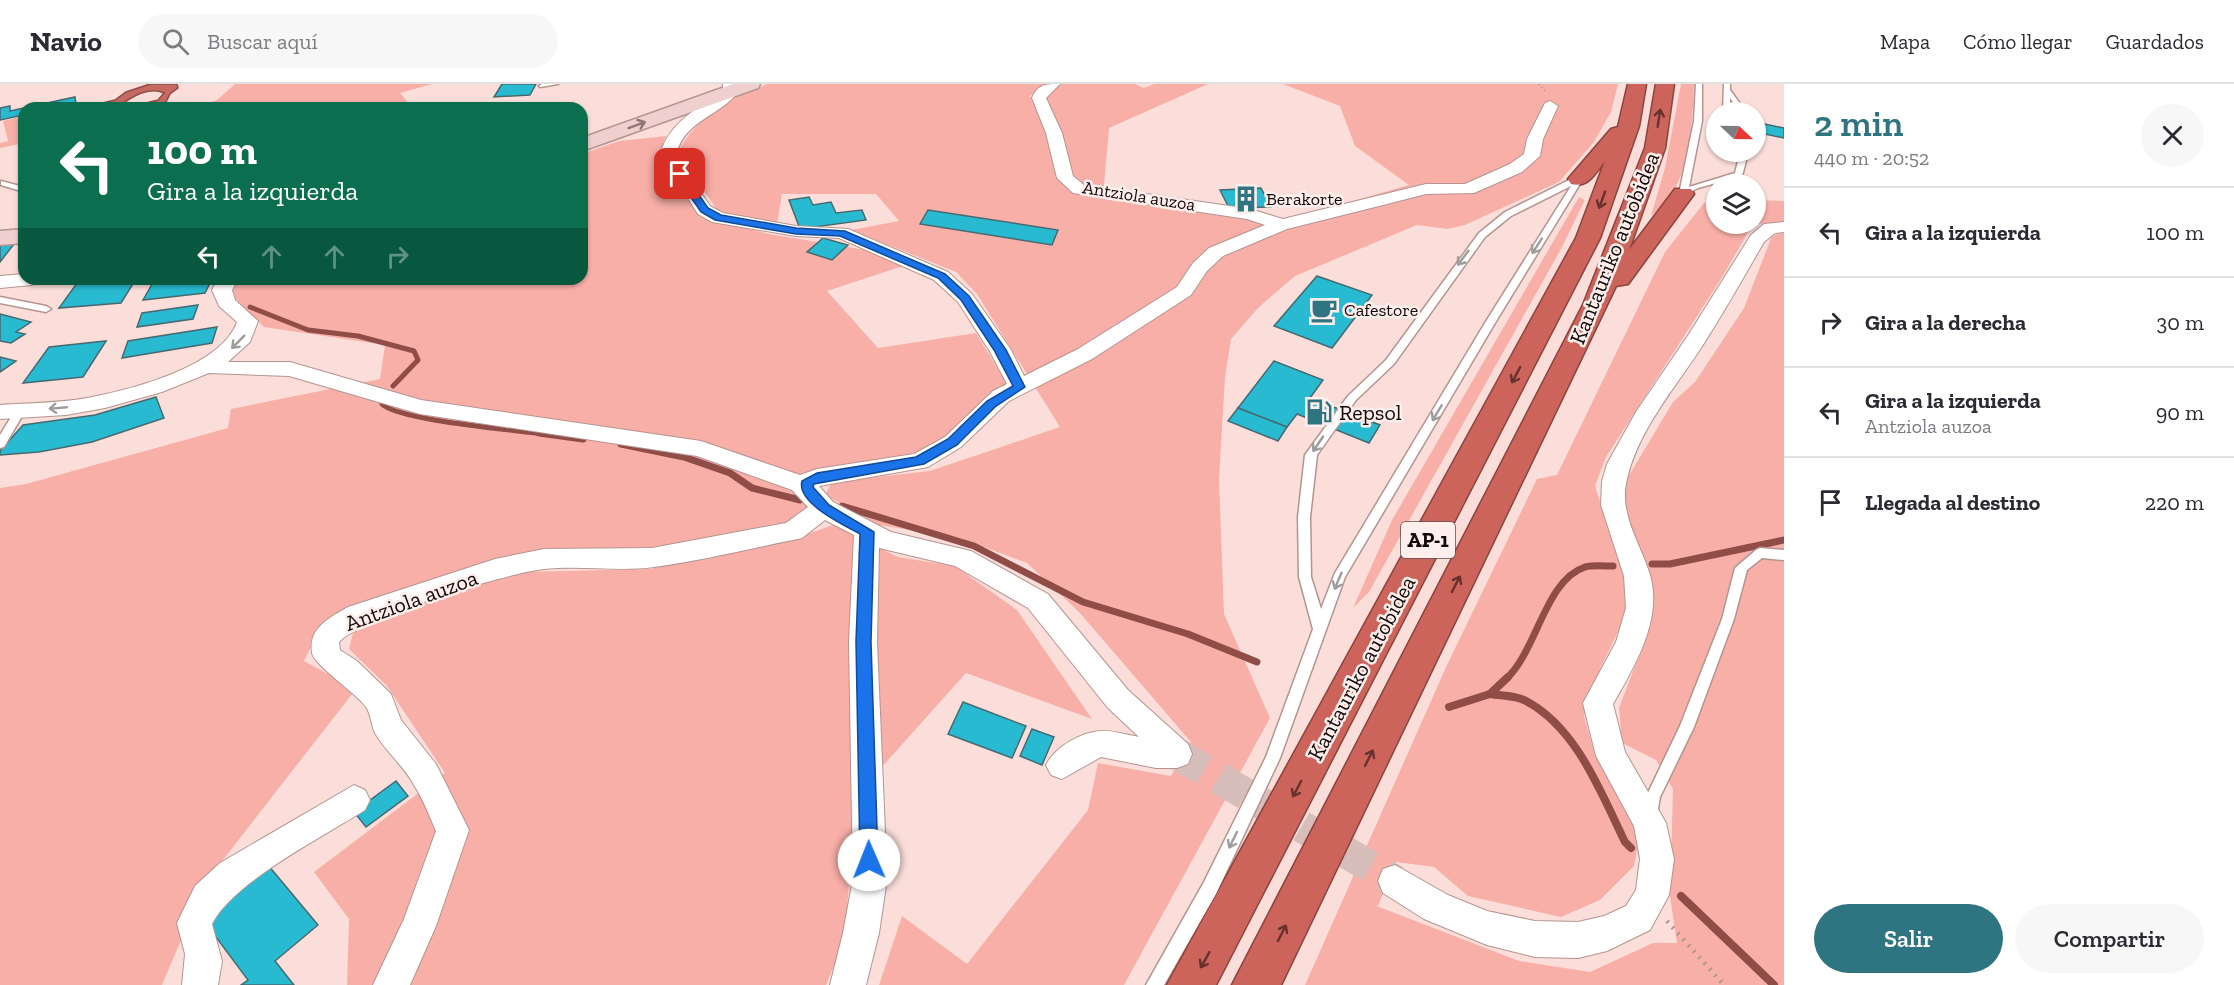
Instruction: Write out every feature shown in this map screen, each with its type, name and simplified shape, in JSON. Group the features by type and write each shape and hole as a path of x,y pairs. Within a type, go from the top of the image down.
{"highway":[{"name":"Kantauriko autobidea","path":"1191,985 1588,238 1629,126 1637,84"},
{"name":"Kantauriko autobidea","path":"1256,985 1596,305 1655,148 1665,84"},
{"path":"1579,179 1612,138 1629,126"},
{"path":"1596,305 1611,290 1637,252 1672,212 1683,194"}],"main road":[{"path":"588,144 731,87 752,84"},
{"path":"0,238 18,236"}],"street":[{"name":"Antziola auzoa","path":"1053,84 1042,91 1039,98 1054,133 1065,178 1079,189 1250,214 1282,225"},
{"path":"731,87 679,130 668,147 668,156 704,210 718,218 742,223 796,231 842,233 941,276 965,298 1000,350 1019,387"},
{"path":"815,498 808,481 817,477 920,461 932,456 966,430 996,400 1085,354 1184,291 1208,257 1282,225 1426,189 1468,189 1488,183 1516,168 1532,156 1547,97"},
{"path":"1395,881 1436,907 1487,928 1535,939 1578,940 1607,933 1638,918 1652,895 1657,859 1650,823 1611,756 1598,703 1622,661 1636,620 1640,600 1638,577 1616,520 1612,498 1614,481 1619,465 1646,416 1757,239 1770,228 1784,227"},
{"path":"0,243 18,242"},
{"path":"0,282 18,280"},
{"path":"10,411 87,405 120,398 153,388 211,363 237,345 248,331 248,321 226,302 222,290 225,285"},
{"path":"211,363 216,368 290,369 420,407 701,449 815,498 867,532 908,547 962,558 1017,587 1038,601 1118,699 1177,754 1156,754 1101,744 1082,751 1062,765"},
{"name":"Antziola auzoa","path":"391,985 419,926 453,830 424,774 387,726 381,703 347,669 326,656 325,639 336,627 358,615 495,569 544,559 652,558 793,531 815,498"},
{"path":"848,985 861,933 870,879 863,642 867,532"},
{"path":"200,985 204,975 203,944 194,923 207,898 232,875 354,801"}],"lane":[{"path":"542,86 555,84"},
{"path":"1683,194 1698,121 1699,84"},
{"path":"1728,88 1737,102"},
{"path":"1683,194 1695,186 1739,174 1742,162"},
{"path":"1155,985 1210,888 1273,758 1340,576 1490,323 1579,179"},
{"path":"1320,629 1305,577 1304,517 1311,455 1352,398 1390,362 1482,235 1508,214 1579,179"},
{"path":"4,183 18,188"},
{"path":"0,300 46,309"},
{"path":"0,444 10,411"},
{"path":"1650,823 1653,797 1687,727 1728,619 1741,568 1760,553 1784,555"}],"path":[{"path":"1546,84 1547,97"},
{"path":"1647,903 1679,933 1724,985"}],"shaded area":[{"path":"150,84 177,84 178,88 170,94 166,102 150,102 158,100 164,93 151,91 132,97 125,102 106,102 115,100 126,92"},
{"path":"235,84 432,84 400,93 408,102 211,102 217,100"},
{"path":"767,84 1045,84 1030,96 1040,115 1049,93 1062,84 1135,84 1144,88 1154,84 1208,84 1109,128 1103,197 1250,217 1270,225 1409,185 1355,146 1340,106 1283,84 1618,84 1611,112 1594,142 1559,182 1465,225 1447,229 1417,225 1295,276 1259,307 1231,339 1225,377 1219,479 1224,614 1270,718 1124,985 879,985 902,916 967,964 1088,810 1098,763 1171,776 1191,742 1079,612 1027,563 960,538 879,525 825,495 832,482 930,471 1060,427 977,294 956,272 851,230 899,221 876,194 782,194 777,224 741,218 718,211 677,153 694,128 704,118 727,102"},
{"path":"1681,84 1694,84 1686,156 1671,195 1651,216 1665,168"},
{"path":"18,117 18,144 0,148 0,143 8,141 3,121"},
{"path":"666,136 659,156 702,217 769,234 866,250 906,265 827,291 878,348 976,333 1007,384 933,447 888,461 799,474 798,497 810,507 790,524 653,549 525,553 315,639 304,661 356,689 205,883 162,985 0,985 0,488 26,484 228,428 231,409 380,379 385,345 264,327 228,291 231,285 588,285 588,152 619,141"},
{"path":"1579,197 1585,200 1561,249 1369,592 1353,608 1392,520"},
{"path":"1766,200 1784,201 1784,222 1766,223"},
{"path":"1706,203 1706,234 1747,234 1721,279 1606,457 1595,486 1625,577 1626,615 1599,671 1584,716 1595,755 1640,832 1634,866 1600,900 1561,917 1468,896 1434,867 1396,862 1378,906 1374,905 1519,961 1590,972 1653,943 1677,943 1670,896 1673,789 1656,760 1622,743 1619,708 1651,624 1653,590 1623,503 1628,477 1673,402 1695,382 1744,308 1772,236 1784,232 1784,985 1305,985 1447,665 1537,479 1557,475 1665,252"},
{"path":"833,525 898,557 955,566 1017,610 1092,719 966,673 855,797 845,939 826,985 347,985 349,919 314,872 445,773 387,686 349,649 354,629 377,616 519,572 651,569 730,549 799,537"}],"building":[{"path":"502,84 536,84 530,95 494,97"},
{"path":"75,97 76,102 52,102"},
{"path":"10,106 10,111 18,109 18,116 0,120 0,108"},
{"path":"1766,124 1784,128 1784,138 1766,134"},
{"name":"Berakorte","path":"1261,188 1271,207 1229,208 1220,190"},
{"path":"809,197 813,205 831,202 836,213 862,210 866,220 800,229 789,200"},
{"path":"928,210 1058,230 1052,245 920,224"},
{"path":"823,238 848,245 832,260 807,252"},
{"path":"14,244 0,262 0,245"},
{"name":"Cafestore","path":"1317,276 1372,295 1332,348 1274,326"},
{"path":"76,285 132,285 121,303 59,308"},
{"path":"152,285 209,285 205,293 143,300"},
{"path":"198,305 193,319 137,327 142,313"},
{"path":"0,314 31,322 16,332 25,334 11,343 0,341"},
{"path":"217,327 212,343 122,358 128,341"},
{"path":"106,341 83,377 23,383 49,347"},
{"path":"0,357 16,361 0,372"},
{"path":"1274,361 1323,380 1310,398 1380,425 1369,443 1297,414 1287,427 1238,408"},
{"path":"156,397 164,418 92,442 39,452 0,455 0,451 23,425 95,415"},
{"path":"1238,408 1287,427 1278,441 1228,421"},
{"path":"963,702 1026,726 1012,758 948,734"},
{"path":"1032,729 1054,737 1042,765 1020,756"},
{"path":"396,781 408,796 366,827 354,812"},
{"path":"268,865 318,925 275,961 294,985 241,985 248,980 201,917"}],"waterway":[{"path":"250,307 308,330 358,336 414,351 418,360 393,386"},
{"path":"382,404 393,410 434,420 550,435"},
{"path":"539,433 583,439"},
{"path":"621,444 684,457 730,473 752,488 800,500"},
{"path":"842,506 974,546 1083,602 1188,634 1257,662"},
{"path":"1652,564 1670,564 1784,540"},
{"path":"1507,678 1526,652 1560,586 1571,574 1585,567 1613,566"},
{"path":"1490,694 1507,678"},
{"path":"1449,707 1490,694"},
{"path":"1490,694 1522,699 1544,713 1560,728 1586,763 1625,842 1631,848"},
{"path":"1681,896 1774,985"}],"tunnel":[{"path":"1177,754 1395,881"}],"place":[{"name":"Berakorte","path":"1246,199"},
{"name":"Cafestore","path":"1324,310"},
{"name":"Repsol","path":"1319,412"}],"route":[{"path":"680,174 704,210 718,218 796,231 842,233 941,276 965,298 1000,350 1019,387 992,403 953,442 932,456 920,461 817,477 808,481 807,488 824,508 867,532 863,642 869,860"}]}
